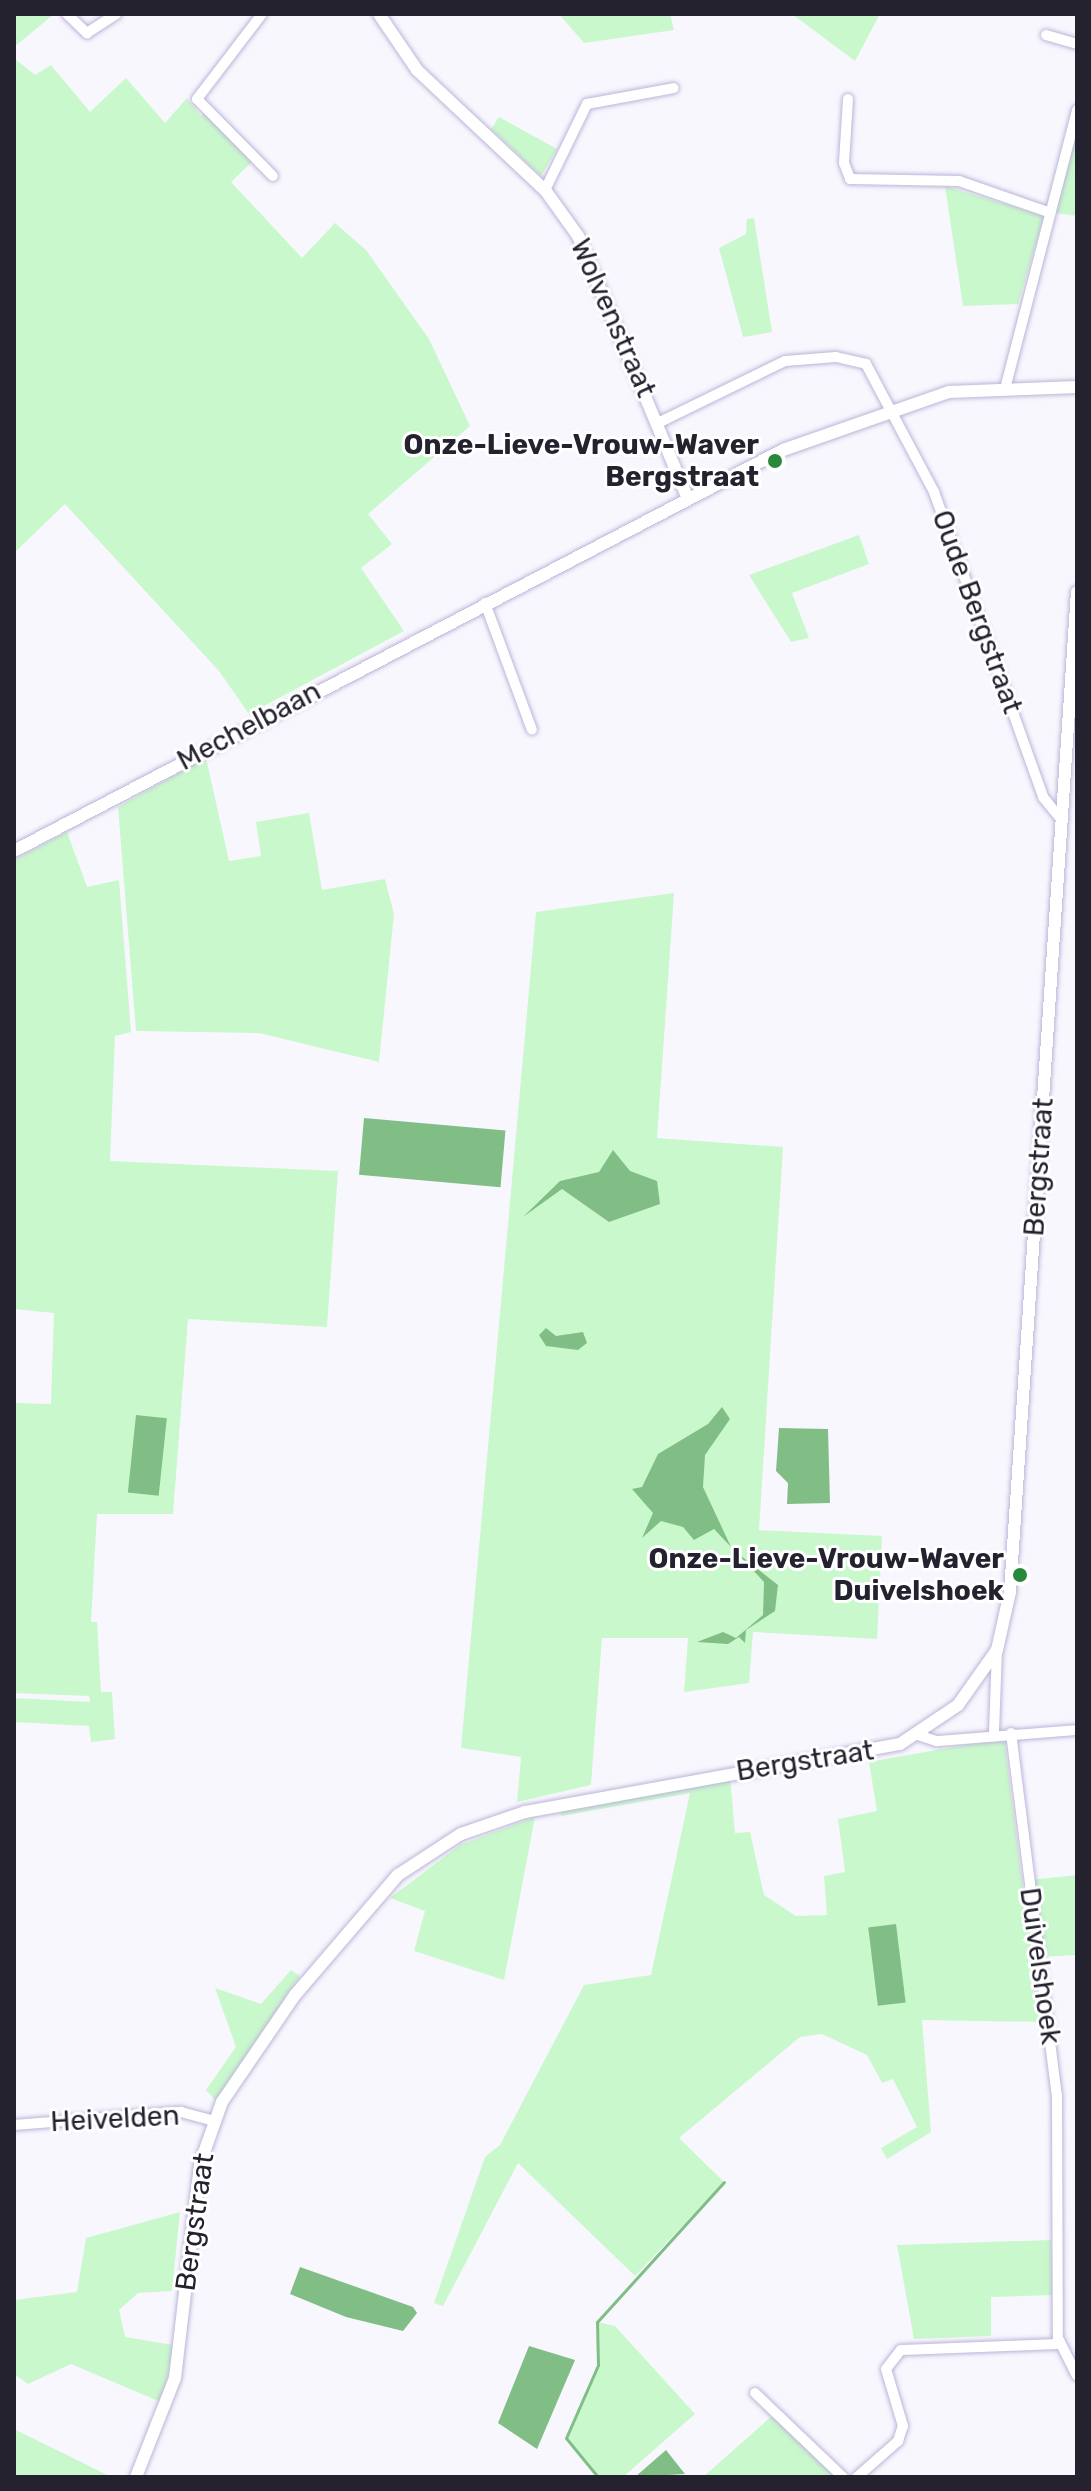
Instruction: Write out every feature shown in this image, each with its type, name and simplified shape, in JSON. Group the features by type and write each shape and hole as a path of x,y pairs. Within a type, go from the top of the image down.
{"street":[{"path":"67,14 87,33 116,14"},
{"path":"262,14 197,99 273,176"},
{"name":"Wolvenstraat","path":"379,14 417,70 545,190 589,253 660,422 687,496"},
{"path":"1046,35 1077,44"},
{"path":"545,190 587,104 674,88"},
{"path":"848,99 845,174 863,183 959,181 1051,213"},
{"path":"1006,385 1077,110"},
{"path":"660,422 751,372 836,357 866,364 891,409"},
{"name":"Mechelbaan","path":"14,851 687,496 891,409 1006,385 1077,387"},
{"name":"Oude Bergstraat","path":"891,409 951,533 1034,772 1059,817"},
{"name":"Bergstraat","path":"136,2477 175,2378 192,2215 214,2121 236,2077 367,1905 445,1842 562,1803 856,1757 918,1735 958,1705 997,1650 1010,1592 1059,817 1077,592"},
{"path":"485,603 532,730"},
{"path":"994,1732 997,1650"},
{"path":"918,1735 937,1741 994,1732 1077,1730"},
{"name":"Duivelshoek","path":"1011,1733 1057,2095 1060,2344 1077,2376"},
{"name":"Heivelden","path":"14,2125 181,2112 214,2121"},
{"path":"857,2477 898,2441 903,2426 886,2369 901,2350 1060,2344"},
{"path":"755,2393 843,2477"}],"shaded area":[{"path":"14,14 54,14 14,47"},
{"path":"559,14 670,14 674,30 584,43"},
{"path":"792,14 880,14 855,61"},
{"path":"14,58 35,75 51,65 90,112 126,78 165,123 187,98 201,116 208,110 259,155 231,182 302,258 335,223 366,250 429,339 470,426 368,514 392,544 361,568 404,631 249,714 219,671 65,504 14,553"},
{"path":"499,117 557,149 541,176 491,129"},
{"path":"1077,128 1077,216 1056,213"},
{"path":"945,186 1044,216 1018,304 963,306"},
{"path":"754,218 772,332 743,337 719,248 746,234 747,219"},
{"path":"859,535 869,564 792,593 809,638 791,642 749,575"},
{"path":"206,758 229,861 261,856 256,822 309,813 322,890 385,879 394,914 379,1062 259,1033 136,1031 118,807"},
{"path":"67,832 87,887 119,880 131,1032 115,1036 110,1161 338,1171 327,1327 188,1319 173,1514 97,1514 91,1622 97,1622 101,1692 112,1692 115,1739 91,1742 89,1726 14,1722 14,1698 90,1702 89,1696 14,1693 14,1403 51,1404 54,1313 14,1309 14,860"},
{"path":"674,893 657,1138 783,1147 759,1530 882,1536 877,1639 753,1632 749,1683 684,1692 688,1638 602,1638 591,1785 517,1802 521,1757 461,1748 536,912"},
{"path":"364,1118 505,1130 500,1187 359,1175"},
{"path":"613,1150 630,1171 657,1181 660,1204 609,1222 562,1189 523,1217 560,1181 599,1172"},
{"path":"546,1328 556,1336 583,1332 587,1343 578,1350 546,1346 539,1335"},
{"path":"722,1407 730,1419 705,1455 703,1487 731,1547 714,1529 694,1540 683,1527 661,1521 642,1538 653,1513 632,1489 642,1487 658,1454 708,1424"},
{"path":"136,1415 167,1418 159,1496 128,1493"},
{"path":"779,1428 828,1429 830,1503 787,1504 788,1483 776,1471"},
{"path":"736,1552 778,1585 775,1611 746,1630 745,1643 739,1637 728,1644 697,1642 723,1632 736,1638 763,1615 764,1582"},
{"path":"1004,1738 1040,2022 922,2020 931,2132 887,2159 881,2148 917,2127 893,2079 882,2083 867,2055 822,2034 800,2037 679,2138 724,2182 635,2276 518,2163 443,2306 434,2303 485,2157 500,2145 584,1985 651,1975 690,1793 561,1816 559,1805 730,1777 735,1833 750,1832 764,1895 796,1916 827,1915 824,1876 845,1872 838,1819 877,1811 869,1762"},
{"path":"535,1817 504,1980 414,1951 425,1911 390,1898 460,1845"},
{"path":"1077,1875 1077,1955 1040,1957 1030,1880"},
{"path":"896,1924 906,2002 878,2006 868,1927"},
{"path":"291,1970 300,1976 216,2101 206,2090 236,2047 215,1988 261,2004"},
{"path":"180,2212 172,2291 138,2293 119,2310 125,2337 173,2345 163,2403 71,2364 28,2384 14,2374 14,2300 77,2292 86,2238"},
{"path":"1051,2240 1053,2295 991,2297 991,2336 914,2339 897,2245"},
{"path":"300,2267 413,2307 417,2313 403,2331 346,2317 290,2294"},
{"path":"597,2322 615,2326 695,2414 623,2477 598,2477 566,2438 598,2365"},
{"path":"529,2346 575,2360 537,2449 498,2423"},
{"path":"772,2416 837,2477 703,2477"},
{"path":"14,2429 77,2460 111,2477 14,2477"},
{"path":"666,2450 685,2474 635,2477"}],"waterway":[{"path":"598,2477 566,2438 598,2365 597,2322 724,2182"}],"place":[{"name":"Onze-Lieve-Vrouw-Waver Bergstraat","path":"775,461"},
{"name":"Onze-Lieve-Vrouw-Waver Duivelshoek","path":"1020,1575"}]}
